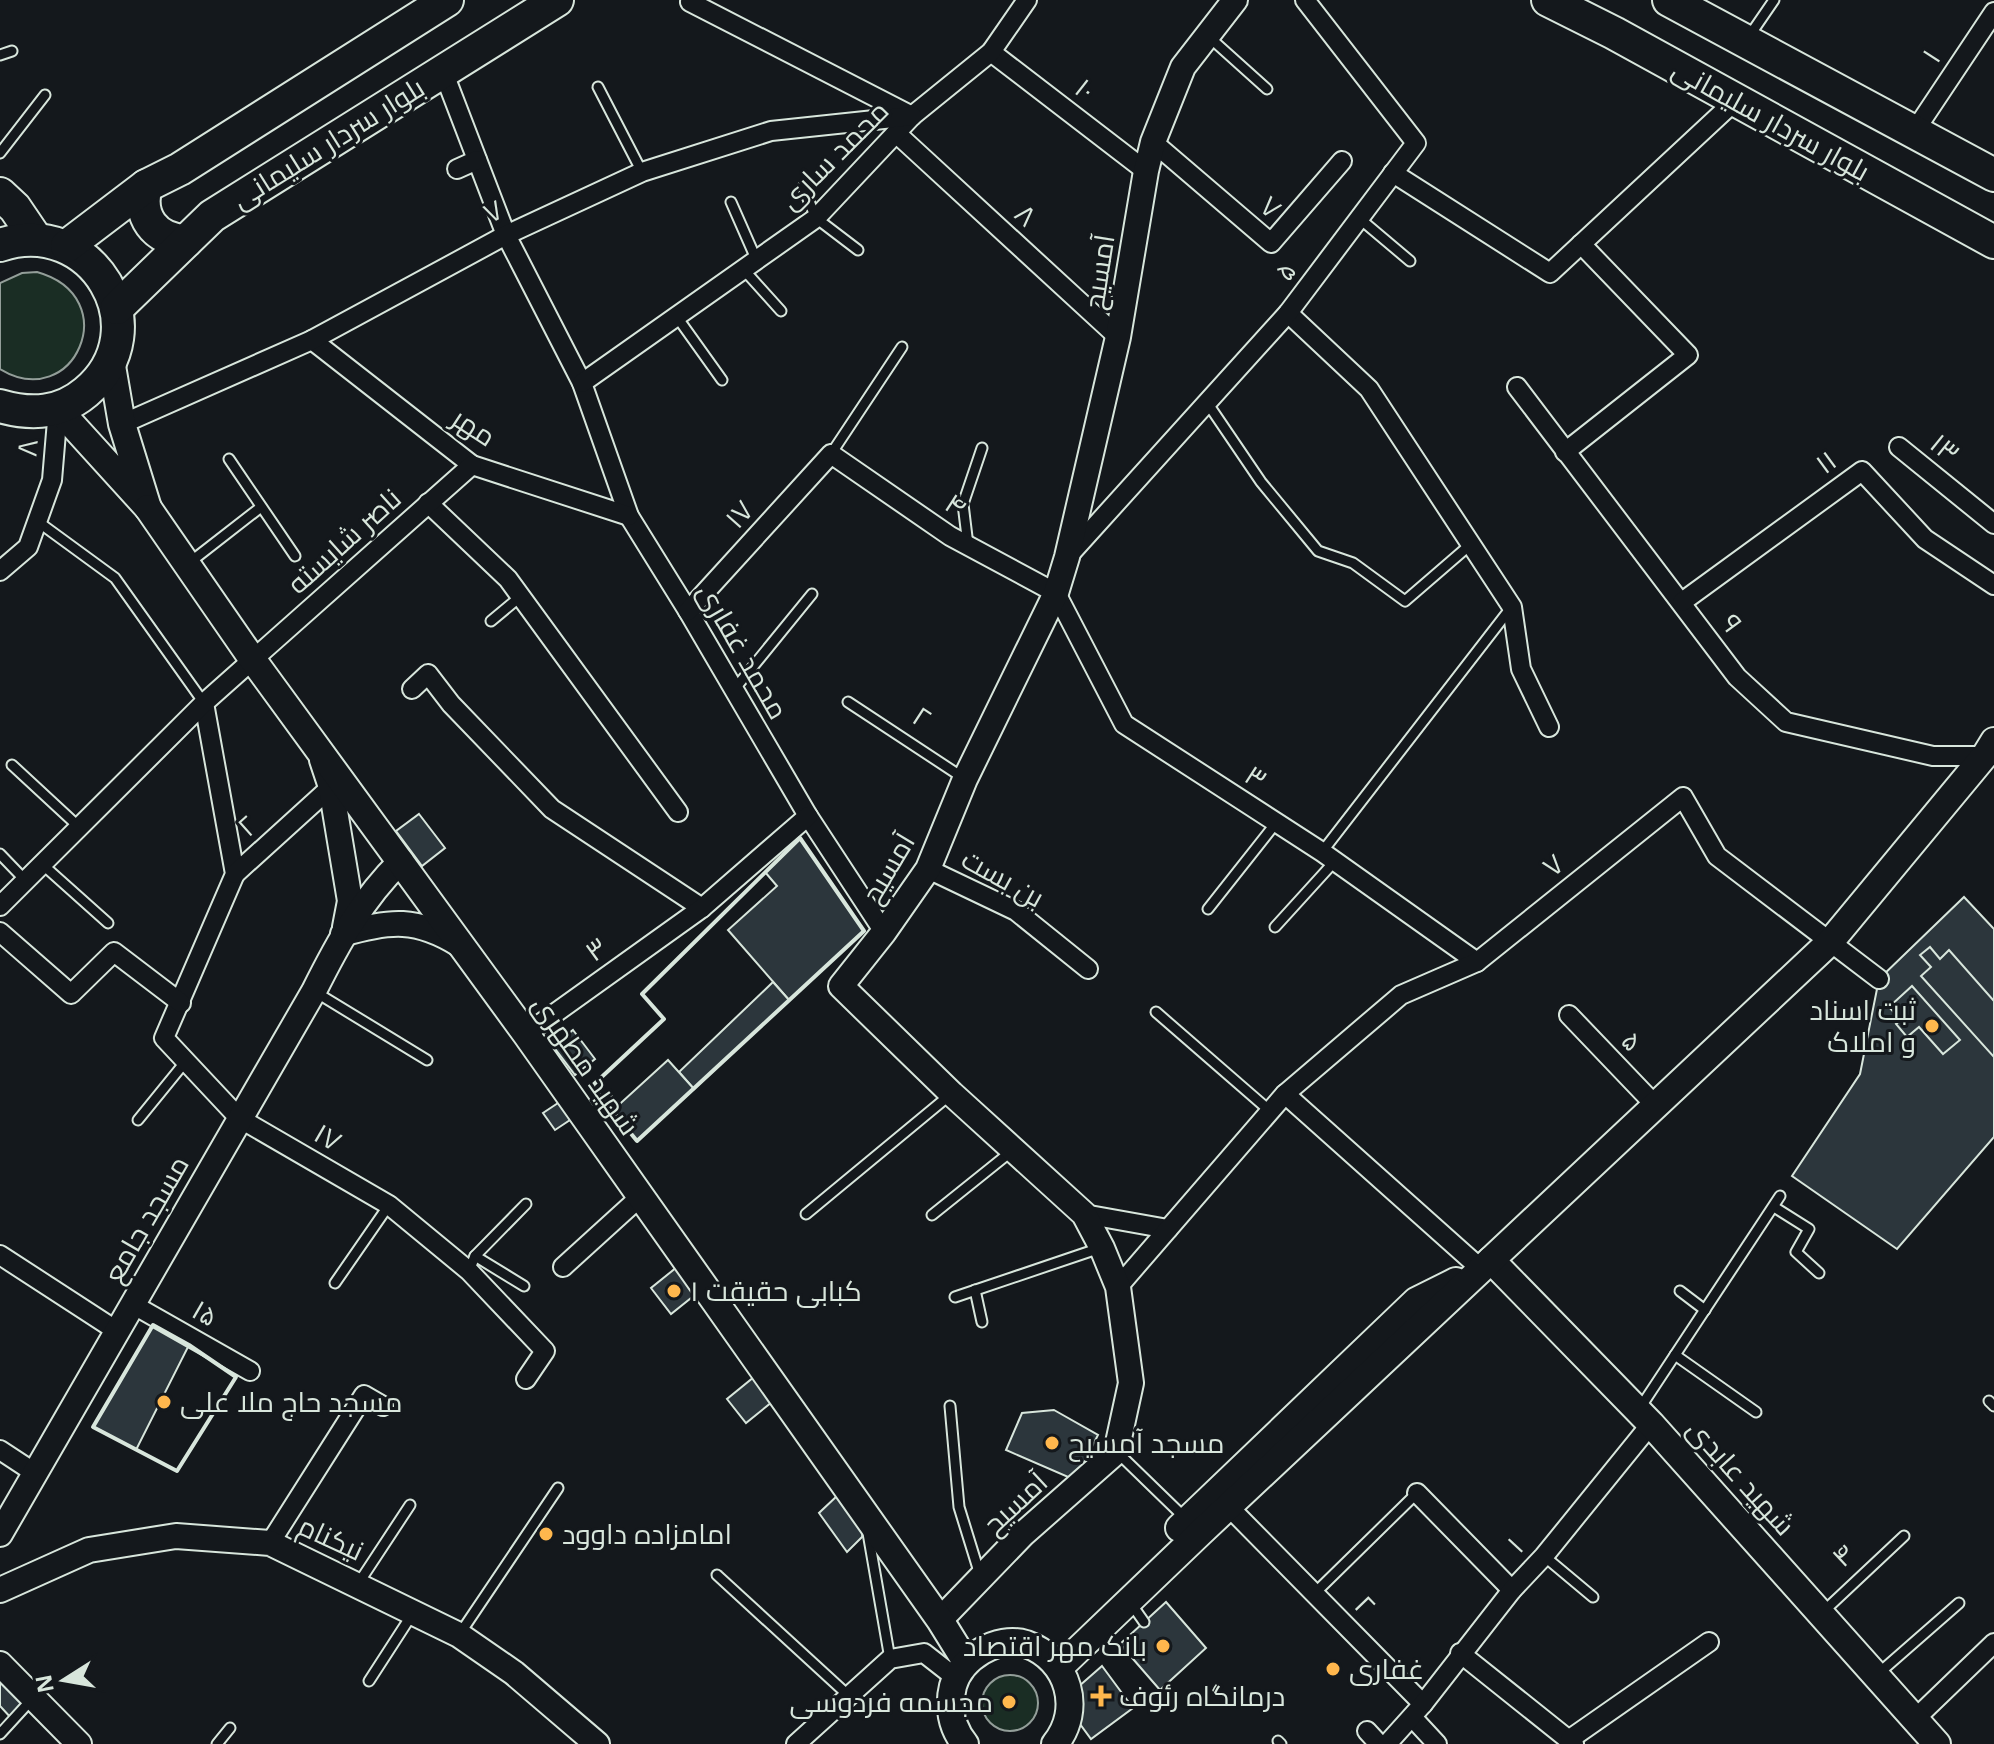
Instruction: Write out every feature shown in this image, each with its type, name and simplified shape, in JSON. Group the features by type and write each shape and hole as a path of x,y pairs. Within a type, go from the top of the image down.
{"highway":[{"name":"بلوار سردار سلیمانی","path":"117,308 212,216 557,0"},
{"name":"بلوار سردار سلیمانی","path":"1548,0 1994,242"},
{"name":"بلوار سردار سلیمانی","path":"1669,0 1994,175"},
{"name":"بلوار سردار سلیمانی","path":"52,243 180,169 428,5"},
{"path":"146,186 143,206 151,226 166,238 186,241"},
{"path":"0,194 52,243 90,261 107,282 117,308 118,334 111,360 97,383 77,400 58,409 38,413 6,413"},
{"path":"0,245 15,240 52,243"}],"main road":[{"path":"111,360 122,424 148,508"},
{"path":"58,409 148,508"},
{"name":"شهید مطهری","path":"148,508 253,660 404,857 459,944 526,1034 557,1064 598,1113 640,1197 940,1620 961,1670"},
{"path":"1053,1662 1136,1611 1229,1507 1831,941 1991,750"},
{"path":"1053,1662 1187,1520 1416,1301 1480,1270"},
{"name":"شهید عابدی","path":"1480,1270 1644,1418 1937,1744"},
{"path":"965,1744 958,1735 952,1717 950,1697 961,1670 980,1651 997,1644 1024,1643 1053,1662 1067,1684 1073,1704 1062,1736 1055,1744"}],"street":[{"name":"محمد ساری","path":"582,383 816,218 912,116 991,52 1027,0"},
{"name":"آمسیح","path":"940,1620 1023,1534 1116,1452 1131,1383 1118,1287 1084,1214 952,1094 841,986 928,869 965,779 1056,593 1118,337 1153,142 1183,67 1235,0"},
{"name":"۵","path":"1067,557 1288,313 1416,143 1305,0"},
{"path":"690,2 912,116"},
{"name":"۱","path":"1914,132 1994,12"},
{"name":"۱۰","path":"991,52 1146,171"},
{"name":"محمد غفاری","path":"443,71 506,235 582,383 629,516 808,816 884,932"},
{"path":"1393,173 1550,273 1736,100"},
{"name":"۷","path":"122,424 312,340 506,235 642,172 771,131 912,116"},
{"name":"۸","path":"896,133 1118,337"},
{"name":"۷","path":"1153,142 1271,243 1342,161"},
{"path":"457,169 477,160"},
{"path":"1565,452 1688,355 1581,244"},
{"path":"1288,313 1369,389 1512,607 1521,669 1549,727"},
{"name":"مهر","path":"312,340 472,465 629,516"},
{"name":"۹","path":"1517,387 1737,677 1786,722 1933,756 1991,750"},
{"name":"۸","path":"0,571 28,547 52,480 58,409"},
{"name":"۱۳","path":"1899,447 1994,524"},
{"name":"۴","path":"831,454 950,536 1056,593"},
{"name":"۱۷","path":"688,611 831,454"},
{"name":"ناصر شایسته","path":"253,660 472,465"},
{"name":"۱۱","path":"1682,602 1862,471 1925,539 1994,585"},
{"path":"428,503 508,579 678,812"},
{"name":"۳","path":"1056,593 1124,724 1329,856 1477,962"},
{"path":"0,906 204,703 253,660"},
{"path":"412,689 428,674 451,704 552,809 702,908"},
{"path":"3,940 71,994 114,952 181,1003 235,874 204,703"},
{"path":"317,747 331,787 350,901 343,934"},
{"name":"۲","path":"235,874 331,787"},
{"name":"۷","path":"1118,1287 1285,1094 1401,995 1477,962 1683,797 1717,856 1831,941"},
{"name":"۳","path":"526,1034 702,908 808,816"},
{"path":"343,934 377,884 404,857"},
{"name":"بن بست","path":"928,869 1016,911 1088,969"},
{"path":"343,934 378,924 411,924 437,930 459,944"},
{"name":"مسجد جامع","path":"0,1534 314,991 343,934"},
{"path":"1831,941 1879,979"},
{"name":"۱۷","path":"181,1003 164,1038 239,1118 389,1205 472,1264 545,1351 526,1379"},
{"name":"۵","path":"1569,1015 1656,1106"},
{"path":"1285,1094 1480,1270"},
{"path":"563,1267 640,1197"},
{"path":"1084,1214 1168,1229"},
{"path":"0,1255 117,1331"},
{"name":"۱۵","path":"132,1304 250,1371"},
{"path":"270,1543 364,1395 383,1406"},
{"name":"۱","path":"1417,1711 1460,1653 1544,1556 1644,1418"},
{"path":"0,1450 35,1473"},
{"path":"1417,1493 1512,1590"},
{"name":"۲","path":"1229,1507 1315,1593 1417,1711 1437,1744"},
{"name":"نیکنام","path":"0,1590 89,1550 176,1536 270,1543 459,1635 514,1673 597,1744"},
{"path":"1460,1653 1572,1741 1709,1642"},
{"path":"1915,1719 1994,1643"},
{"path":"796,1744 890,1659 924,1653 961,1670"},
{"path":"0,1664 79,1744"},
{"path":"1387,1744 1417,1711"}],"lane":[{"path":"1746,41 1774,0"},
{"path":"1208,36 1267,89"},
{"path":"0,55 12,51"},
{"path":"598,87 642,172"},
{"path":"0,153 45,95"},
{"path":"803,187 816,218 858,250"},
{"path":"731,202 751,266 781,311"},
{"path":"1359,218 1410,261"},
{"path":"677,317 722,380"},
{"path":"831,454 902,347"},
{"path":"1206,401 1261,482 1318,551 1353,563 1405,601 1471,544"},
{"path":"968,545 963,504 982,448"},
{"path":"229,459 295,556"},
{"path":"186,565 261,507"},
{"path":"37,521 115,578 204,703"},
{"path":"733,691 812,594"},
{"path":"491,621 521,596"},
{"path":"1275,927 1512,607"},
{"name":"۲","path":"848,702 965,779"},
{"path":"12,765 79,827"},
{"path":"1208,909 1276,823"},
{"path":"0,854 26,881"},
{"path":"42,864 108,923"},
{"path":"314,991 427,1060"},
{"path":"1156,1012 1270,1111"},
{"path":"138,1120 186,1061"},
{"path":"806,1214 952,1094"},
{"path":"932,1215 1013,1150"},
{"path":"1644,1418 1675,1355 1780,1196"},
{"path":"524,1286 472,1264 526,1204"},
{"path":"335,1283 389,1205"},
{"path":"1774,1207 1809,1229 1796,1252 1819,1273"},
{"path":"955,1297 1102,1248"},
{"path":"975,1290 982,1322"},
{"path":"1680,1291 1705,1310"},
{"path":"1675,1355 1756,1412"},
{"path":"950,1406 959,1507 981,1578"},
{"path":"1116,1452 1187,1520"},
{"path":"459,1635 558,1488"},
{"path":"1315,1593 1417,1493"},
{"path":"358,1584 410,1505"},
{"path":"864,1514 890,1659"},
{"name":"۴","path":"1821,1614 1904,1536"},
{"path":"1544,1556 1593,1597"},
{"path":"717,1575 849,1696"},
{"path":"1876,1676 1959,1603"},
{"path":"369,1681 415,1611"},
{"path":"0,1734 23,1690"},
{"path":"217,1744 230,1728"}],"green space":[{"path":"37,272 64,285 79,304 84,326 80,347 68,365 50,376 26,379 0,369 0,283 22,273"},
{"path":"1010,1675 1030,1683 1038,1703 1030,1723 1010,1731 990,1723 982,1703 990,1683"}],"building":[{"path":"419,814 445,848 422,866 396,831"},
{"path":"800,838 864,931 789,1000 728,930 777,886 765,872"},
{"name":"ثبت اسناد و املاک","path":"1964,897 1994,929 1994,1137 1897,1249 1792,1176 1860,1074 1879,979"},
{"name":"ثبت اسناد و املاک","path":"1930,947 1940,959 1949,950 1994,1001 1994,1057 1921,976 1931,967 1920,955"},
{"path":"773,982 789,1000 694,1089 679,1072"},
{"path":"1912,986 1960,1040 1943,1054 1919,1027 1907,1037 1896,1024 1901,1020 1889,1007"},
{"path":"573,1030 595,1059 575,1075 553,1046"},
{"path":"668,1060 694,1089 637,1141 612,1111"},
{"path":"561,1101 573,1118 555,1130 543,1113"},
{"name":"کبابی حقیقت ۱","path":"677,1267 696,1294 671,1314 651,1288"},
{"path":"153,1325 189,1345 136,1450 93,1427"},
{"path":"754,1377 772,1402 746,1423 727,1399"},
{"name":"مسجد آمسیح","path":"1054,1410 1098,1435 1075,1480 1006,1450 1022,1413"},
{"path":"838,1495 863,1529 862,1537 847,1552 819,1513"},
{"name":"بانک مهر اقتصاد","path":"1166,1602 1206,1648 1160,1690 1120,1644"},
{"name":"درمانگاه رئوف","path":"1102,1666 1133,1708 1091,1739 1080,1724 1075,1705 1078,1687"},
{"path":"0,1679 28,1702 12,1719 0,1706"}],"wall":[{"path":"800,838 864,931 637,1141 592,1086 664,1019 642,994 800,838"},
{"path":"153,1325 236,1377 177,1471 93,1427 153,1325"}],"place":[{"name":"ثبت اسناد و املاک","path":"1932,1026"},
{"name":"کبابی حقیقت ۱","path":"674,1291"},
{"name":"مسجد حاج ملا علی","path":"164,1402"},
{"name":"مسجد آمسیح","path":"1052,1443"},
{"name":"امامزاده داوود","path":"546,1534"},
{"name":"بانک مهر اقتصاد","path":"1163,1646"},
{"name":"غفاری","path":"1333,1669"},
{"name":"درمانگاه رئوف","path":"1101,1696"},
{"name":"مجسمه فردوسی","path":"1009,1702"}]}
